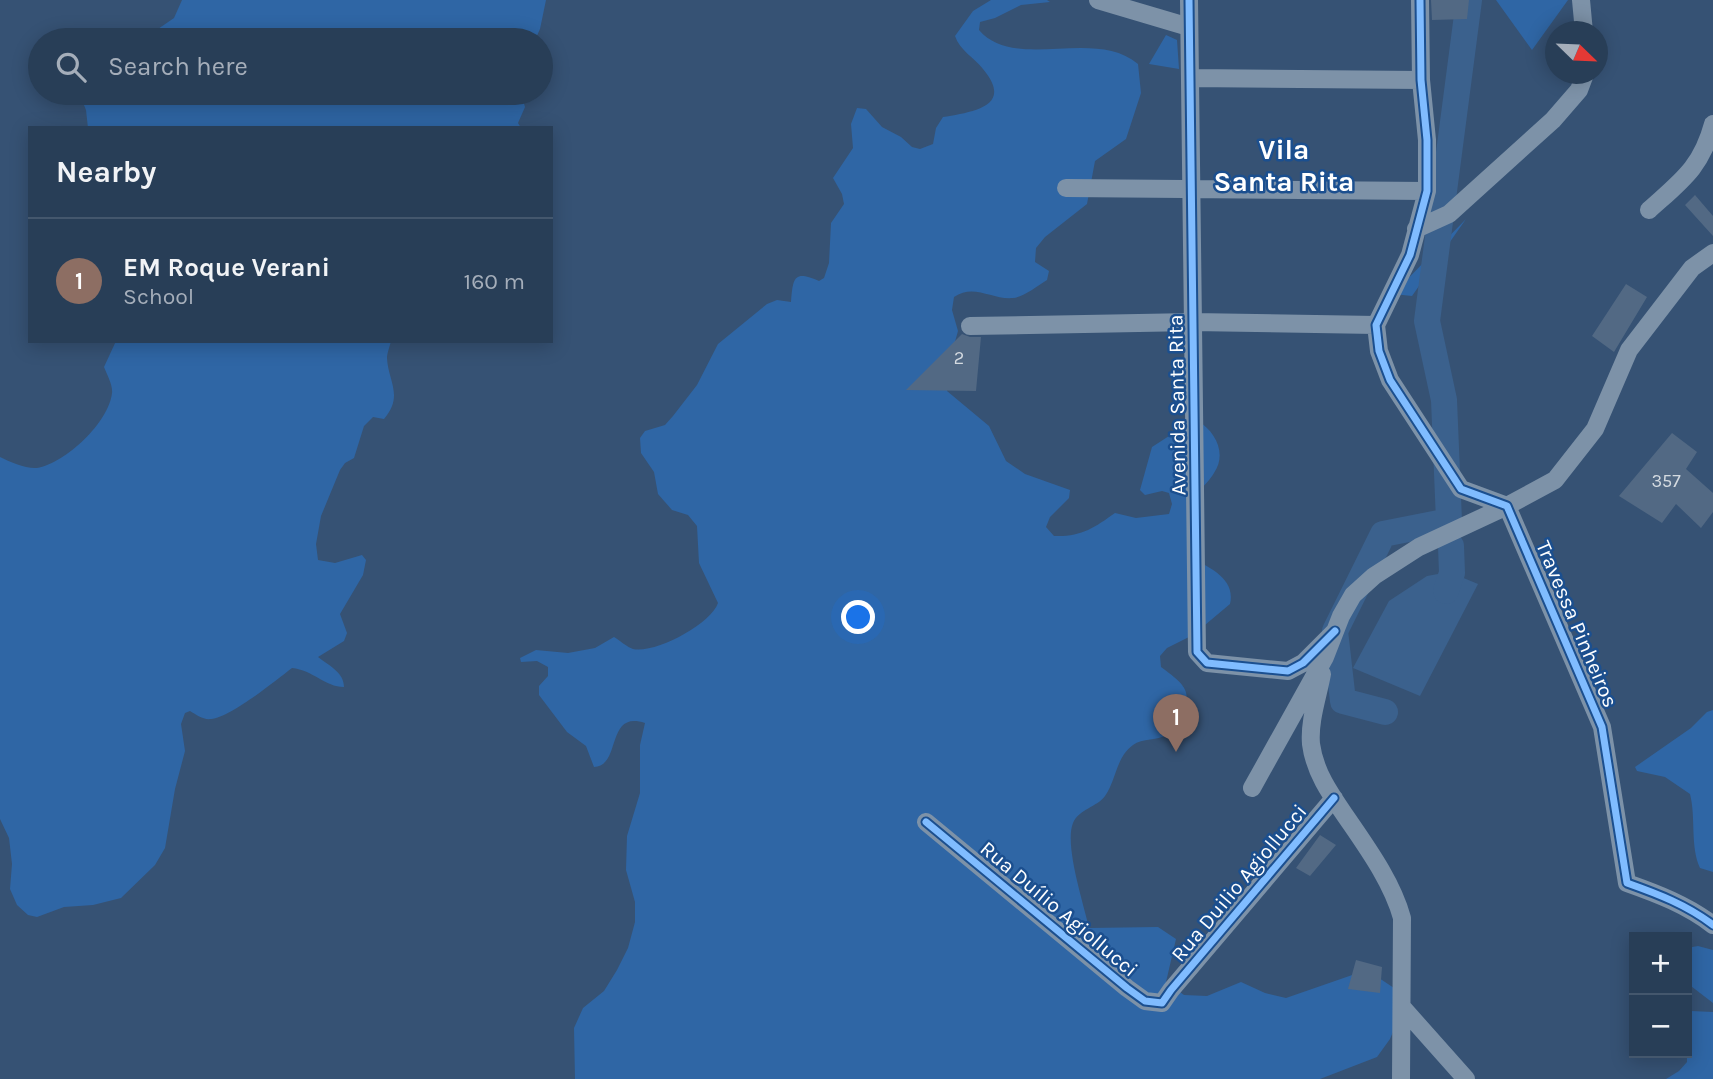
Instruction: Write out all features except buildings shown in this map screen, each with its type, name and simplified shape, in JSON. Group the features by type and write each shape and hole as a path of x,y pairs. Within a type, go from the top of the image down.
{"street":[{"path":"1098,0 1189,27"},
{"name":"Avenida Santa Rita","path":"1189,0 1197,652 1207,663 1288,671 1303,663 1335,631"},
{"path":"1420,0 1427,191 1410,255 1376,325 1379,351 1390,380 1461,489 1507,506"},
{"path":"1581,0 1583,21"},
{"path":"1190,78 1421,80"},
{"path":"1416,229 1449,215 1553,120 1581,84"},
{"path":"1649,210 1693,170 1708,143 1713,124"},
{"path":"1066,188 1427,191"},
{"path":"1252,788 1325,657 1353,595 1374,576 1419,547 1507,506 1555,480 1595,429 1629,350 1693,268 1713,253"},
{"path":"970,326 1193,322 1376,325"},
{"name":"Travessa Pinheiros","path":"1507,506 1602,727 1628,883 1667,898 1713,925"},
{"path":"1325,657 1311,742 1316,767 1323,783 1397,899 1402,918 1401,1079"},
{"name":"Rua Duilio Agiollucci","path":"1171,990 1334,798"},
{"name":"Rua Duílio Agiollucci","path":"926,822 1080,951 1145,1001 1162,1003 1171,990"},
{"path":"1402,1007 1466,1079"}],"shaded area":[{"path":"182,0 546,0 540,28 159,28 174,18"},
{"path":"991,0 1050,2 1021,5 980,22 979,30 994,42 1013,48 1100,49 1120,54 1138,64 1141,93 1126,139 1095,161 1087,204 1045,237 1036,248 1035,262 1049,271 1047,280 1013,298 976,292 961,293 954,297 952,310 958,331 947,370 947,391 989,426 1006,461 1025,474 1070,490 1069,498 1050,517 1046,527 1054,536 1072,535 1087,530 1115,513 1136,518 1169,514 1172,504 1169,493 1162,491 1145,495 1140,490 1152,447 1183,427 1198,421 1210,431 1218,444 1220,458 1207,483 1192,498 1191,557 1225,581 1231,595 1230,604 1193,635 1167,648 1160,656 1161,667 1180,683 1186,694 1185,708 1176,727 1164,736 1137,743 1127,750 1105,796 1079,814 1073,823 1073,860 1089,928 1158,927 1176,939 1166,982 1184,995 1207,996 1241,982 1265,993 1286,998 1358,973 1379,978 1397,990 1400,1015 1390,1039 1377,1057 1320,1079 575,1079 574,1028 583,1008 604,991 617,970 628,948 635,922 635,902 626,870 627,836 640,793 640,745 645,723 632,721 624,724 608,758 603,764 594,767 586,746 567,732 539,695 539,686 548,676 548,667 537,661 521,662 520,658 536,650 568,653 595,648 614,637 633,649 655,647 694,628 713,611 718,603 699,563 697,526 688,515 672,510 658,494 654,472 641,453 640,438 645,431 665,425 673,416 697,385 718,344 767,304 777,300 791,302 796,278 804,276 819,281 824,278 829,263 831,223 844,204 833,178 853,148 851,124 857,108 866,109 882,127 901,137 912,147 920,149 933,144 936,128 943,117 976,110 992,100 992,82 960,46 955,36 973,11"},
{"path":"1496,0 1568,0 1553,21 1545,21 1545,32 1532,50"},
{"path":"1166,35 1177,40 1179,69 1149,64"},
{"path":"84,105 525,107 518,123 520,126 88,126"},
{"path":"1466,219 1412,296 1393,294"},
{"path":"115,343 391,343 387,358 394,396 390,411 384,419 373,417 364,426 354,458 340,470 321,516 316,544 318,560 335,563 362,555 366,560 363,575 340,614 347,633 344,641 318,657 338,673 344,687 292,668 253,698 220,717 208,719 190,711 185,713 181,724 185,751 175,789 165,848 155,865 121,898 93,905 64,907 37,917 28,915 17,905 10,889 12,864 9,838 0,819 0,457 37,468 48,465 73,450 95,428 109,404 112,390 104,367"},
{"path":"1449,572 1478,584 1420,696 1353,668 1389,601 1427,576"},
{"path":"1713,710 1713,872 1700,868 1697,859 1690,794 1665,777 1637,771 1635,767"},
{"path":"1692,947 1713,950 1713,1003 1692,987"},
{"path":"1692,1011 1713,1012 1713,1079 1666,1079 1687,1062 1687,1058 1692,1058"}],"waterway":[{"path":"1385,712 1343,701 1335,631 1383,534 1449,521 1444,400 1427,321 1469,0"},
{"path":"1446,591 1452,573 1451,546"}],"cycle path":[{"path":"1189,0 1197,652 1207,663 1288,671 1303,663 1335,631"},
{"path":"1420,0 1427,191 1410,255 1376,325 1379,351 1390,380 1461,489 1507,506 1602,727 1627,883 1683,906 1713,925"},
{"path":"926,822 1127,988 1145,1001 1162,1003 1334,798"}],"place":[{"name":"EM Roque Verani","path":"1176,752"}],"district":[{"name":"Vila Santa Rita","path":"1284,165"}]}
